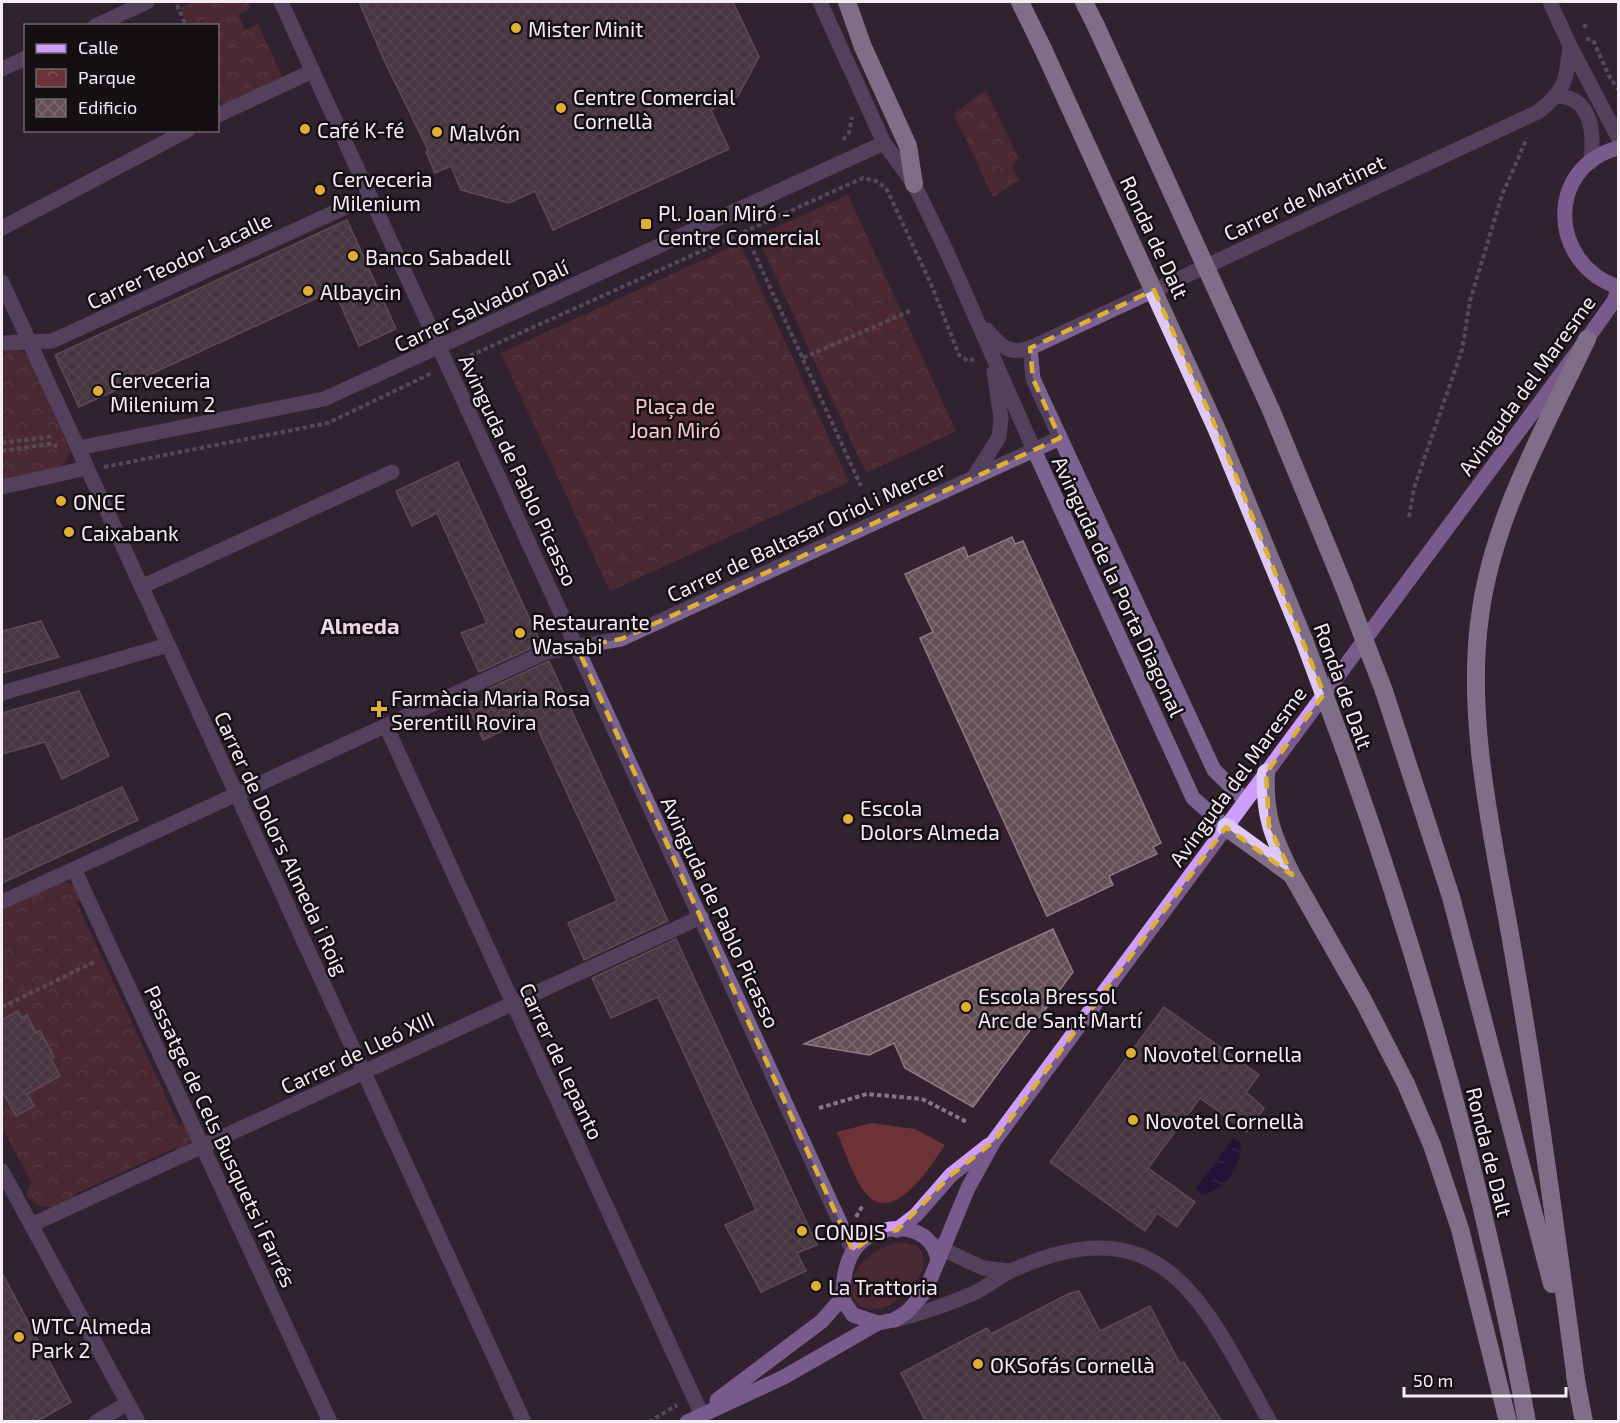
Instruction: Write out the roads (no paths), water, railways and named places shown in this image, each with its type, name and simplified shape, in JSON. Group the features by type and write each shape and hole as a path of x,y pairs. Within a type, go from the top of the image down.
{"highway":[{"path":"847,2 863,47 908,146 914,184"},
{"name":"Ronda de Dalt","path":"1020,2 1218,432 1304,640 1344,748 1395,897 1447,1074 1486,1233 1527,1422"},
{"name":"Ronda de Dalt","path":"1084,2 1271,410 1344,586 1384,691 1451,897 1532,1199 1584,1422"},
{"path":"1577,1387 1526,1033 1482,765 1476,675 1480,616 1502,525 1587,339"},
{"path":"1266,773 1265,798 1269,826 1292,875 1385,1042 1432,1145 1460,1229 1508,1422"},
{"path":"1226,827 1292,875"}],"main road":[{"path":"1618,148 1591,162 1570,189 1565,211 1566,233 1581,263 1599,278 1618,288"},
{"name":"Avinguda del Maresme","path":"994,1142 1587,339 1614,301 1618,288"},
{"path":"897,1230 916,1215 951,1175 994,1142"},
{"path":"700,1413 784,1377 878,1323 894,1320 907,1312 925,1292 938,1252 994,1142"},
{"path":"878,1323 853,1315 846,1308 843,1297 848,1263 862,1241 875,1234 912,1230 925,1234 938,1252"},
{"path":"687,1422 822,1321 843,1297"}],"street":[{"path":"99,24 147,2"},
{"name":"Avinguda de Pablo Picasso","path":"281,2 854,1251"},
{"name":"Avinguda de la Porta Diagonal","path":"820,2 884,143 914,184 1193,798 1226,827"},
{"path":"1550,2 1570,46 1618,137"},
{"path":"1570,46 1566,80 1558,96 1568,97 1582,105 1594,138 1591,162"},
{"path":"2,69 24,59"},
{"path":"219,114 313,71"},
{"name":"Carrer de Martinet","path":"1030,348 1538,112 1558,96"},
{"path":"2,228 184,132"},
{"name":"Carrer Salvador Dalí","path":"78,448 324,399 884,143"},
{"name":"Carrer Teodor Lacalle","path":"2,343 52,341 370,196"},
{"name":"Carrer de Dolors Almeda i Roig","path":"2,282 524,1422"},
{"name":"Avinguda de la Porta Diagonal","path":"975,316 998,343 1006,348 1015,352 1030,348 1033,379 1214,770 1245,800"},
{"name":"Avinguda de la Porta Diagonal","path":"974,477 995,447 1001,430 990,351"},
{"name":"Carrer de Baltasar Oriol i Mercer","path":"2,902 546,652 621,639 1060,438"},
{"path":"2,487 87,468"},
{"path":"141,587 392,472"},
{"path":"2,693 168,645"},
{"name":"Carrer de Lepanto","path":"386,726 700,1413"},
{"name":"Passatge de Cels Busquets i Farrés","path":"74,869 330,1422"},
{"name":"Carrer de Lleó XIII","path":"31,1225 700,917"},
{"path":"4,1180 31,1225 138,1422"},
{"path":"894,1320 955,1301 978,1291 1009,1271 1052,1254 1087,1247 1121,1249 1146,1255 1180,1280 1195,1298 1224,1341 1270,1422"},
{"path":"938,1252 983,1268 1009,1271"},
{"path":"96,1422 128,1403"}],"water":[{"path":"1233,1138 1241,1143 1235,1169 1218,1188 1202,1196 1195,1190"}],"place":[{"name":"Mister Minit","path":"516,28"},
{"name":"Centre Comercial Cornellà","path":"561,108"},
{"name":"Café K-fé","path":"305,129"},
{"name":"Malvón","path":"437,132"},
{"name":"Cerveceria Milenium","path":"320,190"},
{"name":"Pl. Joan Miró - Centre Comercial","path":"646,224"},
{"name":"Banco Sabadell","path":"353,256"},
{"name":"Albaycin","path":"308,291"},
{"name":"Cerveceria Milenium 2","path":"98,391"},
{"name":"ONCE","path":"61,501"},
{"name":"Caixabank","path":"69,532"},
{"name":"Restaurante Wasabi","path":"520,633"},
{"name":"Farmàcia Maria Rosa Serentill Rovira","path":"379,709"},
{"name":"Escola Dolors Almeda","path":"848,819"},
{"name":"Escola Bressol Arc de Sant Martí","path":"966,1007"},
{"name":"Novotel Cornella","path":"1131,1053"},
{"name":"Novotel Cornellà","path":"1133,1120"},
{"name":"CONDIS","path":"802,1231"},
{"name":"La Trattoria","path":"816,1286"},
{"name":"WTC Almeda Park 2","path":"19,1337"},
{"name":"OKSofás Cornellà","path":"978,1364"}],"district":[{"name":"Almeda","path":"360,625"}],"park label":[{"name":"Plaça de Joan Miró","path":"675,417"}]}
